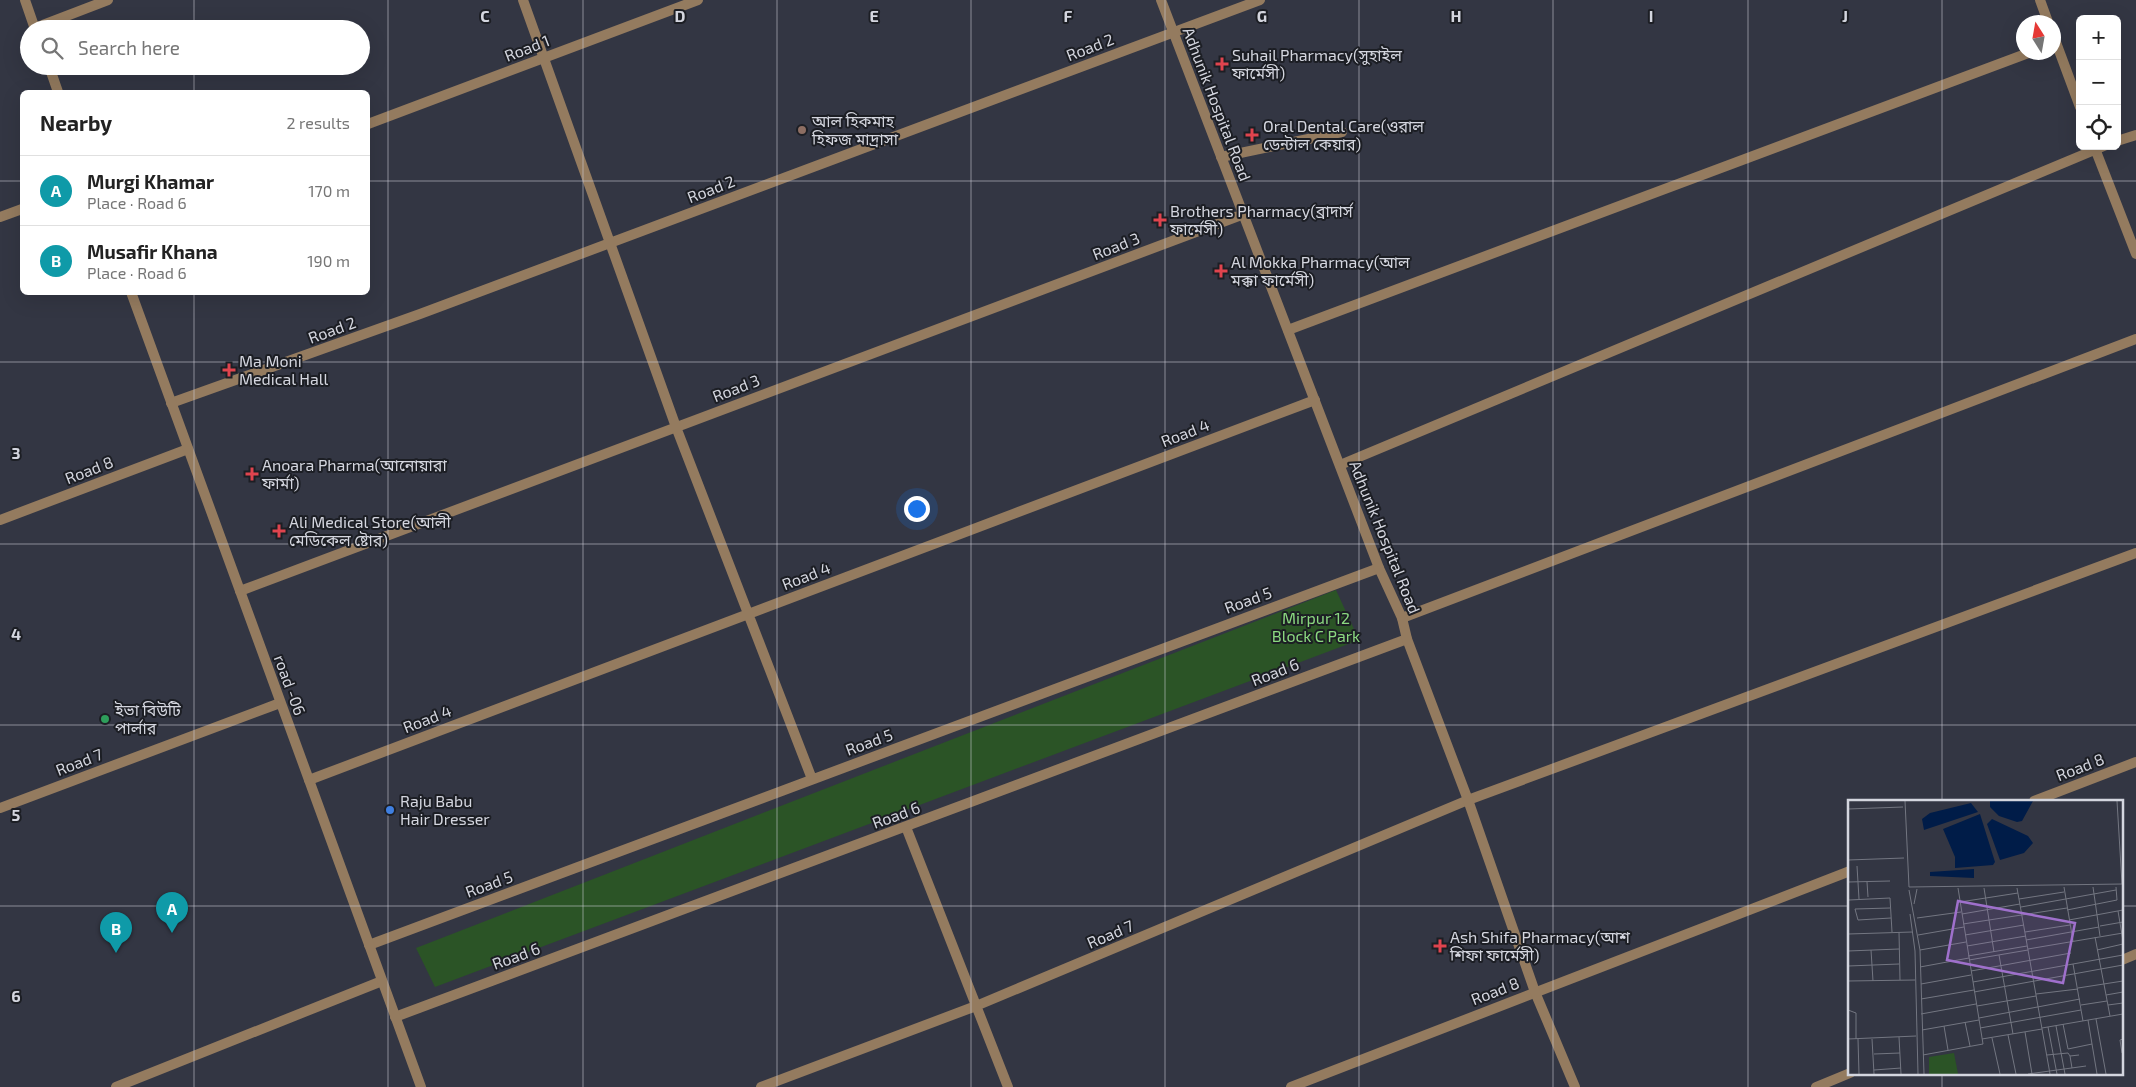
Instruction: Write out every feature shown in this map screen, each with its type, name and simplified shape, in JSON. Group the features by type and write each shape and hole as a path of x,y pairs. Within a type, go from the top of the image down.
{"street":[{"path":"25,0 32,20"},
{"path":"56,20 108,0"},
{"path":"523,0 676,427 812,780"},
{"name":"Road 1","path":"370,123 698,0"},
{"name":"Adhunik Hospital Road","path":"1161,0 1379,568 1402,618 1407,639 1468,800 1535,992 1576,1087"},
{"name":"Road 2","path":"171,403 610,243 1260,0"},
{"path":"2040,0 2045,15"},
{"path":"1288,330 2016,58"},
{"path":"2061,59 2079,105"},
{"path":"52,75 57,90"},
{"path":"1221,157 1342,132"},
{"path":"2121,140 2136,134"},
{"path":"1340,465 2091,150"},
{"path":"2099,150 2136,254"},
{"path":"0,217 20,210"},
{"name":"Road 3","path":"240,591 1244,214"},
{"name":"road -06","path":"132,295 421,1087"},
{"path":"1402,618 2136,339"},
{"name":"Road 4","path":"309,780 1315,400"},
{"name":"Road 8","path":"0,520 188,449"},
{"name":"Road 7","path":"761,1087 976,1006 1468,800 2136,553"},
{"name":"Road 5","path":"369,945 1379,568"},
{"name":"Road 6","path":"395,1017 1407,639"},
{"name":"Road 7","path":"0,808 280,702"},
{"name":"Road 8","path":"2037,800 2136,762"},
{"path":"906,827 1008,1087"},
{"name":"Road 8","path":"1291,1087 1848,872"},
{"path":"2124,959 2136,954"},
{"path":"116,1087 382,981"},
{"path":"1816,1087 1848,1074"}],"green space":[{"name":"Mirpur 12 Block C Park","path":"1336,590 1359,640 435,987 416,948"}],"place":[{"name":"Suhail Pharmacy(সুহাইল ফার্মেসী)","path":"1222,64"},
{"name":"আল হিকমাহ হিফজ মাদ্রাসা","path":"802,130"},
{"name":"Oral Dental Care(ওরাল ডেন্টাল কেয়ার)","path":"1252,135"},
{"name":"Brothers Pharmacy(ব্রাদার্স ফার্মেসী)","path":"1160,220"},
{"name":"Al Mokka Pharmacy(আল মক্কা ফার্মেসী)","path":"1221,271"},
{"name":"Ma Moni Medical Hall","path":"229,370"},
{"name":"Anoara Pharma(আনোয়ারা ফার্মা)","path":"252,474"},
{"name":"Ali Medical Store(আলী মেডিকেল ষ্টোর)","path":"279,531"},
{"name":"ইভা বিউটি পার্লার","path":"105,719"},
{"name":"Raju Babu Hair Dresser","path":"390,810"},
{"name":"Murgi Khamar","path":"172,933"},
{"name":"Ash Shifa Pharmacy(আশ শিফা ফার্মেসী)","path":"1440,946"},
{"name":"Musafir Khana","path":"116,953"}]}
